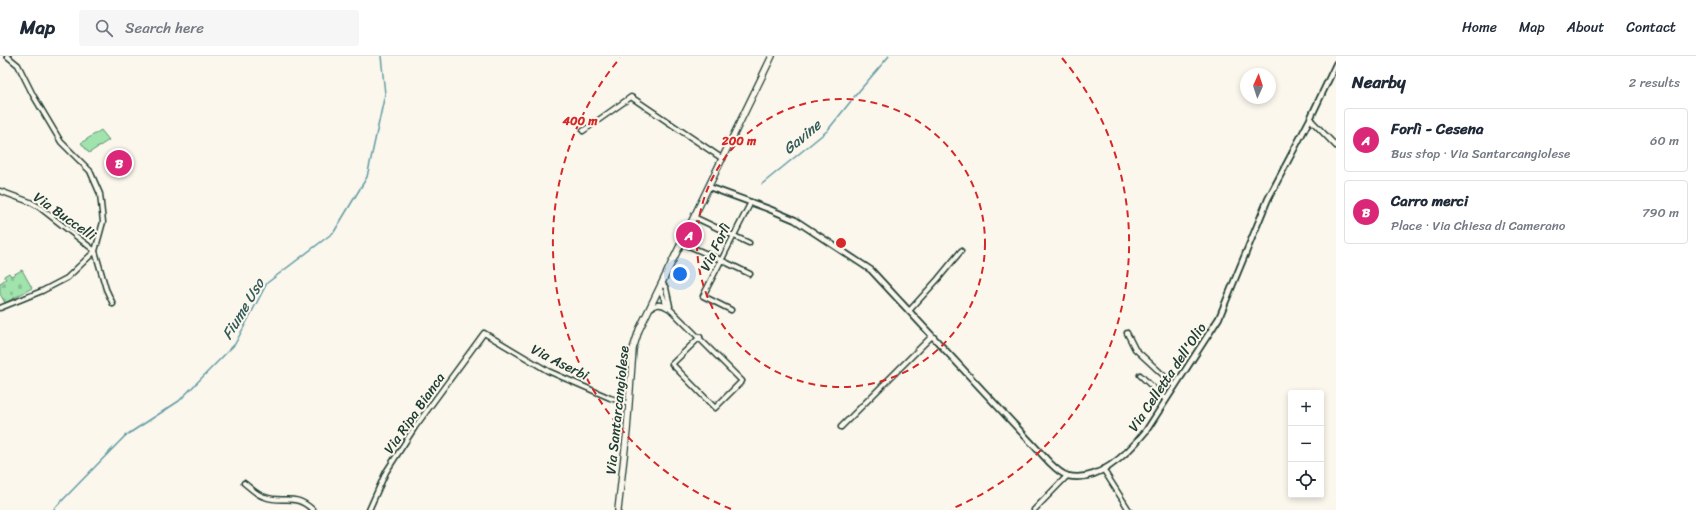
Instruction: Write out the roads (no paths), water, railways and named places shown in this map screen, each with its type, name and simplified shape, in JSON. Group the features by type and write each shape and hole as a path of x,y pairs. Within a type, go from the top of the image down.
{"main road":[{"name":"Via Santarcangiolese","path":"618,510 630,404 633,349 639,330 772,56"}],"street":[{"path":"0,308 42,291 67,278 95,251 103,222 100,194 90,171 61,142 33,95 18,65 6,56"},
{"name":"Via Celletta dell'Olio","path":"1067,476 1085,476 1103,469 1127,452 1137,441 1166,400 1219,318 1268,199 1310,119 1336,64"},
{"path":"583,131 631,98 722,159"},
{"path":"1310,119 1336,146"},
{"path":"709,187 795,220 871,270 1050,464 1067,476 1034,510"},
{"name":"Via Buccelli","path":"0,191 30,202 39,207 95,251"},
{"name":"Via Forlì","path":"731,310 704,296 733,235 751,202"},
{"path":"694,217 749,243"},
{"path":"682,243 750,274"},
{"path":"95,251 106,289 113,304"},
{"path":"909,311 961,251"},
{"path":"661,286 670,309"},
{"path":"648,309 655,305 661,304 670,309 700,337 742,381 714,408 672,364 700,337"},
{"name":"Via Aserbi","path":"484,332 548,371 610,398 630,404"},
{"name":"Via Ripa Bianca","path":"370,510 386,472 415,426 484,332"},
{"path":"1127,334 1135,349 1175,386"},
{"path":"841,427 932,336"},
{"path":"1140,375 1166,400"},
{"path":"1103,469 1129,510"},
{"path":"244,483 257,494 266,498 294,499 307,505 313,510"}],"waterway":[{"name":"Fiume Uso","path":"53,510 125,436 179,401 235,344 267,283 334,232 367,177 385,94 381,56"},
{"name":"Gavine","path":"854,97 889,56"},
{"name":"Gavine","path":"762,184 827,131 851,101"}],"place":[{"name":"Carro merci","path":"119,163"},
{"name":"Forlì - Cesena","path":"689,235"}]}
